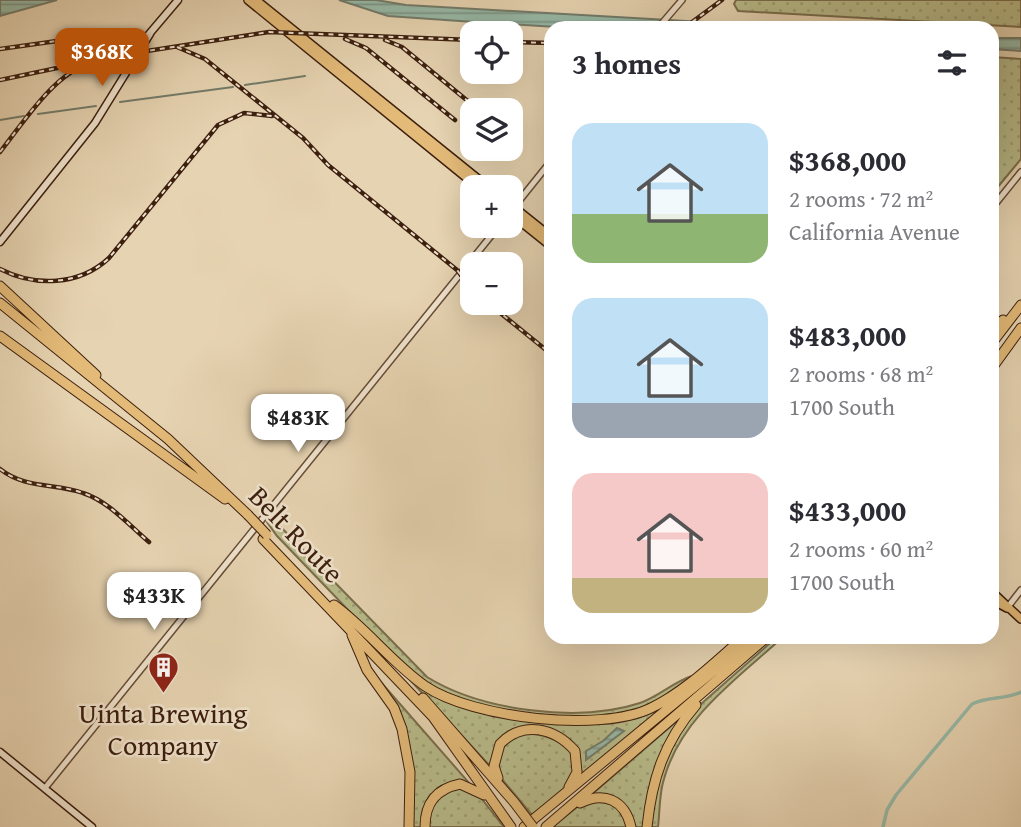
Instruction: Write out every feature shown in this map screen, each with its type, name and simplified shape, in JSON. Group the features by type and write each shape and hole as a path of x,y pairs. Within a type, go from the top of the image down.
{"highway":[{"path":"0,288 128,407"},
{"name":"Belt Route","path":"0,303 193,462 433,718 511,827"},
{"path":"999,325 1021,303"},
{"path":"999,333 1021,303"},
{"name":"Belt Route","path":"0,309 165,443 246,517"},
{"path":"999,349 1021,320"},
{"path":"999,358 1021,328"},
{"path":"0,336 225,499"},
{"name":"Belt Route","path":"265,537 453,729 512,800 528,826"},
{"path":"334,605 425,686 446,698 489,712 588,721 622,718 670,698 735,644"},
{"path":"348,627 367,670 394,708 402,729 410,772 409,827"},
{"path":"704,681 737,644"},
{"path":"528,826 747,644"},
{"path":"546,827 760,644"},
{"path":"647,827 654,779 666,747 687,715 727,673"},
{"path":"512,800 494,766 500,744 511,734 526,729 543,731 559,737 575,751 578,762 575,778 528,826"},
{"path":"425,827 431,799 448,786 465,784 490,800"},
{"path":"566,810 594,797 614,800 625,809 631,827"}],"main road":[{"path":"0,242 88,132 150,34 178,0"},
{"path":"248,0 463,175"},
{"path":"256,0 473,175"},
{"path":"523,217 544,232"},
{"path":"523,219 544,239"},
{"path":"999,597 1007,608"},
{"path":"999,604 1021,619"},
{"path":"0,752 92,827"}],"street":[{"path":"665,21 682,0"},
{"path":"523,195 544,170"},
{"path":"999,199 1021,172"},
{"path":"45,788 489,238"},
{"path":"1007,608 1021,590"}],"shaded area":[{"path":"736,0 1021,0 1021,27 999,26 999,21 915,21 738,11 734,4"},
{"path":"999,57 1021,59 1021,159 999,186"},
{"path":"271,517 427,677 449,689 502,705 531,710 589,712 640,703 692,676 648,707 601,719 492,711 431,689 376,639 277,536 267,522"},
{"path":"769,644 775,644 713,700 683,736 662,785 658,827 649,827 661,764 692,712"},
{"path":"397,666 444,700 474,711 591,724 674,698 575,781 577,755 551,732 508,733 492,768"},
{"path":"379,680 470,784 440,789 422,827 409,827 409,759"},
{"path":"684,715 670,736 645,827 632,827 625,808 590,796"},
{"path":"519,732 552,739 570,750 575,759 575,769 567,787 532,815 497,770 498,752"},
{"path":"463,788 481,798 504,827 426,827 432,802 452,789"},
{"path":"593,799 617,806 629,827 552,827 581,804"}],"water":[{"path":"0,0 57,0 0,16"},
{"path":"339,0 376,0 406,5 687,21 544,21 544,26 523,25 523,21 465,21 388,16"},
{"path":"999,38 1021,38 1021,51 999,49"},
{"path":"617,728 624,731 586,760 586,751"}],"waterway":[{"path":"245,85 305,76"},
{"path":"120,102 233,87"},
{"path":"38,114 96,106"},
{"path":"0,120 24,116"},
{"path":"883,827 887,810 896,795 972,704 1021,692"}],"railway":[{"path":"694,21 722,0"},
{"path":"0,152 56,84 85,64 102,58 269,32 460,40"},
{"path":"345,39 366,48 455,120"},
{"path":"0,49 64,40 113,54"},
{"path":"385,40 402,47 464,98"},
{"path":"523,42 544,43"},
{"path":"177,47 205,59 303,138 328,165 460,274"},
{"path":"0,80 76,64"},
{"path":"0,269 28,279 56,281 71,279 97,267 109,258 218,125 244,113 272,116"},
{"path":"503,315 544,348"},
{"path":"0,469 20,480 72,490 92,497 118,514 149,542"}],"place":[{"name":"Uinta Brewing Company","path":"163,695"}]}
